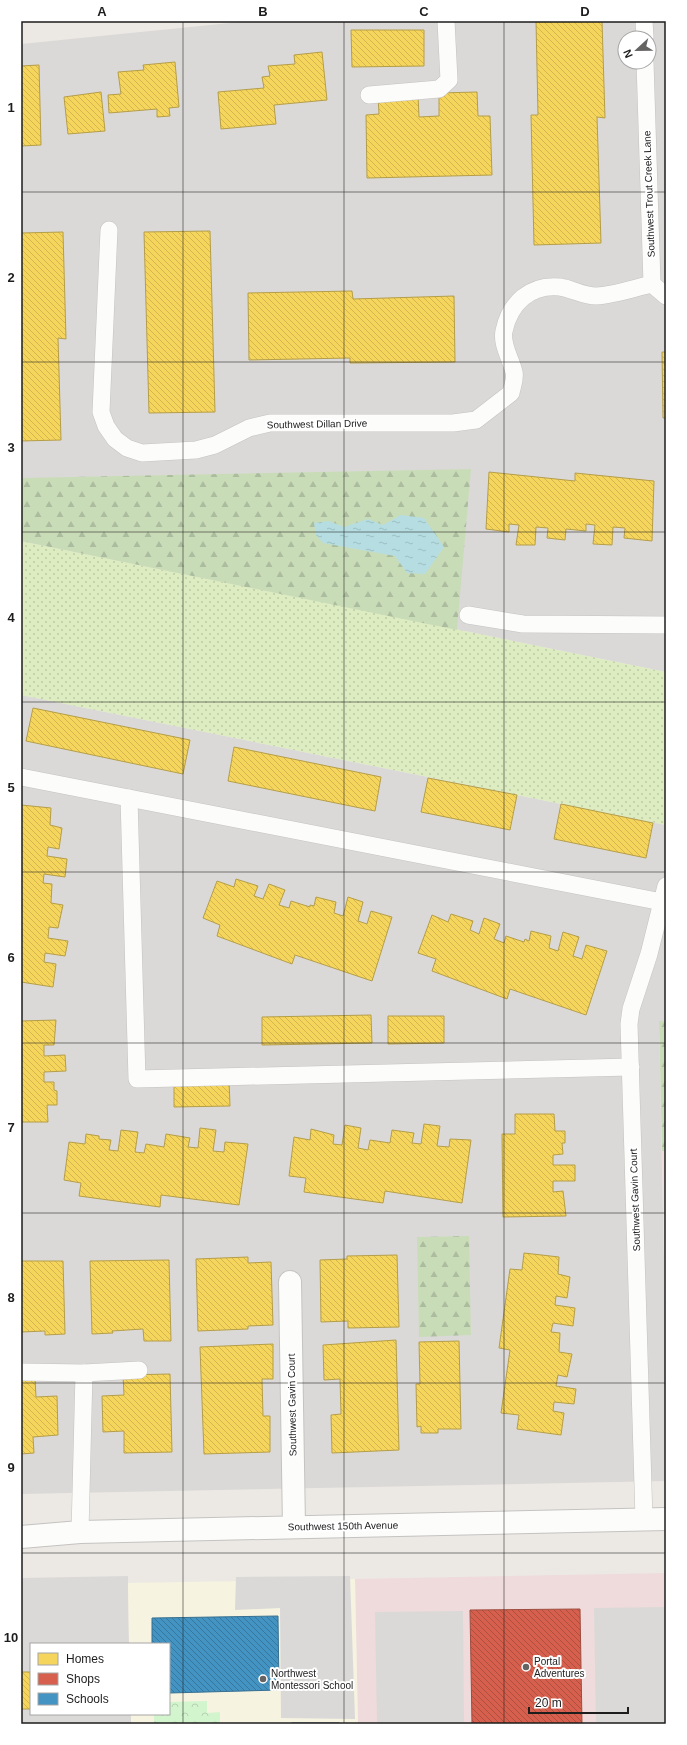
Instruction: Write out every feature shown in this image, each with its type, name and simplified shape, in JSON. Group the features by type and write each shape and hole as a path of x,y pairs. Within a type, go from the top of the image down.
{"street":[{"name":"Southwest Gavin Court","path":"290,1282 294,1527"},
{"name":"Southwest 150th Avenue","path":"21,1537 80,1532 666,1519"}],"lane":[{"path":"369,95 439,89 449,80 446,21"},
{"name":"Southwest Trout Creek Lane","path":"645,70 652,284"},
{"name":"Southwest Dillan Drive","path":"109,230 101,412 106,426 115,439 128,448 142,454 196,450 215,445 249,428 270,423 453,423 476,420 511,393 515,374 507,352 503,333 511,311 526,294 540,288 560,287 594,296 612,294 652,284"},
{"path":"652,284 666,296"},
{"path":"468,615 523,624 666,625"},
{"path":"21,777 129,798 664,894"},
{"path":"129,798 137,1079 631,1067"},
{"name":"Southwest Gavin Court","path":"644,1519 629,1024 630,1009 649,954 664,894"},
{"path":"21,1372 84,1373 139,1370"},
{"path":"80,1532 84,1373"}],"shaded area":[{"path":"250,21 666,21 666,672 21,541 21,44"},
{"path":"21,695 666,825 666,1021 659,1022 666,1358 666,1481 21,1494"},
{"path":"662,1151 666,1151 666,1358"},
{"path":"666,1573 666,1724 358,1724 355,1579"},
{"path":"128,1576 129,1643 30,1643 30,1715 131,1715 131,1724 21,1724 21,1578"},
{"path":"350,1576 355,1719 281,1718 280,1608 235,1610 236,1577"},
{"name":"Northwest Montessori School","path":"355,1579 358,1724 131,1724 131,1715 170,1715 170,1643 129,1643 128,1583"},
{"path":"666,1607 666,1724 596,1724 594,1608"},
{"path":"463,1611 464,1724 377,1724 375,1612"}],"green space":[{"path":"471,469 457,630 21,541 21,478"},
{"path":"21,541 666,672 666,825 21,695"},
{"path":"659,1021 666,1021 666,1151 662,1151"},
{"path":"469,1236 471,1335 419,1337 417,1237"},
{"path":"207,1701 207,1713 220,1712 220,1724 154,1724 154,1715 170,1715 170,1702"}],"water":[{"path":"401,515 424,518 444,547 425,574 407,573 395,556 323,543 316,535 314,523 329,521 344,527 368,519 383,525"}],"building: Homes":[{"path":"536,21 602,21 605,118 597,117 601,243 534,245 531,115 538,115"},
{"path":"351,30 424,30 424,66 352,67"},
{"path":"322,52 327,100 274,105 276,124 221,129 218,92 264,88 262,77 270,76 268,66 295,64 294,55"},
{"path":"175,62 179,107 169,108 170,116 157,117 157,109 109,113 108,95 121,94 118,72 144,70 143,65"},
{"path":"39,65 41,145 21,146 21,66"},
{"path":"101,92 105,131 68,134 64,97"},
{"path":"477,92 478,116 490,116 492,175 367,178 366,115 379,114 378,95 418,95 419,117 439,116 439,93"},
{"path":"210,231 215,412 149,413 144,232"},
{"path":"63,232 66,339 58,338 61,440 21,441 21,233"},
{"path":"352,291 353,299 454,296 455,362 350,363 350,358 249,360 248,293"},
{"path":"662,352 666,352 666,418 663,418"},
{"path":"489,472 575,481 575,473 654,481 652,541 624,538 625,528 613,527 612,545 593,544 595,525 586,524 586,531 566,529 565,540 547,538 548,528 536,527 535,545 516,545 519,525 509,524 509,532 486,529"},
{"path":"33,708 190,740 183,774 26,741"},
{"path":"234,747 381,777 375,811 228,781"},
{"path":"428,778 517,795 510,830 421,812"},
{"path":"561,804 653,823 646,858 554,839"},
{"path":"21,805 51,808 50,825 62,828 59,849 48,847 47,856 67,859 65,877 44,874 43,883 52,884 51,903 63,905 58,928 49,927 48,938 68,941 65,956 45,953 44,962 56,964 53,987 21,982"},
{"path":"236,879 258,886 254,896 263,899 269,884 285,890 279,905 289,908 291,901 310,907 310,905 314,906 316,897 336,902 334,913 343,916 348,897 363,902 358,921 367,924 371,911 392,917 372,981 295,955 292,964 217,936 220,925 203,918 217,881 234,887"},
{"path":"451,914 473,921 470,930 479,934 484,918 500,924 494,939 504,943 506,936 524,942 525,939 529,941 531,931 551,936 549,948 558,951 563,932 579,937 573,956 582,959 586,945 607,951 586,1015 510,989 507,999 432,971 436,959 418,953 432,915 448,922"},
{"path":"371,1015 372,1043 262,1045 262,1017"},
{"path":"388,1016 444,1016 444,1043 388,1044"},
{"path":"56,1020 54,1045 44,1045 44,1056 65,1055 66,1071 44,1072 44,1082 54,1082 54,1090 57,1091 57,1105 47,1105 48,1122 21,1122 21,1021"},
{"path":"229,1079 230,1106 174,1107 174,1080"},
{"path":"515,1114 554,1114 555,1131 565,1131 565,1143 562,1143 563,1154 553,1155 553,1165 575,1165 575,1181 553,1181 553,1192 563,1191 566,1216 503,1217 502,1134 515,1134"},
{"path":"424,1124 440,1126 437,1146 449,1147 450,1139 471,1140 462,1203 385,1191 383,1203 304,1192 306,1178 289,1176 294,1137 310,1140 311,1129 334,1135 333,1144 342,1145 345,1125 361,1128 358,1148 368,1150 370,1140 390,1143 392,1130 414,1133 412,1143 421,1144"},
{"path":"200,1128 216,1130 213,1151 224,1152 225,1142 248,1144 239,1205 161,1195 160,1207 79,1196 81,1183 64,1180 69,1142 85,1144 86,1134 99,1136 99,1139 111,1140 109,1150 118,1151 121,1130 138,1132 135,1152 144,1153 146,1144 164,1147 166,1134 190,1138 188,1147 198,1148"},
{"path":"524,1253 559,1257 558,1274 570,1277 567,1298 556,1296 555,1305 575,1308 573,1326 553,1323 551,1332 560,1333 559,1352 572,1354 567,1377 558,1375 556,1386 576,1389 574,1404 554,1402 553,1411 564,1413 561,1435 517,1429 519,1415 501,1413 510,1350 499,1348 510,1269 522,1270"},
{"path":"397,1255 399,1327 348,1328 348,1321 321,1322 320,1260 347,1259 347,1256"},
{"path":"248,1257 248,1263 271,1262 273,1325 248,1326 248,1329 198,1331 196,1259"},
{"path":"169,1260 171,1341 144,1341 143,1329 92,1334 90,1261"},
{"path":"21,1261 63,1261 65,1334 45,1335 45,1331 21,1332"},
{"path":"396,1340 399,1450 332,1453 331,1415 341,1414 340,1379 324,1380 323,1345"},
{"path":"459,1341 461,1429 438,1429 438,1433 421,1433 421,1426 417,1427 416,1384 420,1384 419,1342"},
{"path":"273,1344 273,1379 262,1379 263,1416 270,1416 270,1452 204,1454 200,1347"},
{"path":"170,1374 172,1452 124,1453 124,1431 103,1432 102,1396 124,1395 123,1375"},
{"path":"21,1378 35,1378 36,1397 57,1396 58,1435 33,1437 34,1453 21,1454"},
{"path":"21,1672 30,1672 30,1709 21,1709"}],"building: Shops":[{"name":"Portal Adventures","path":"580,1609 582,1724 472,1724 470,1610"}],"building: Schools":[{"path":"278,1616 279,1690 170,1693 170,1643 152,1643 152,1618"},
{"path":"339,1723 339,1724 292,1724"}],"place":[{"name":"Portal Adventures","path":"526,1667"},
{"name":"Northwest Montessori School","path":"263,1679"}]}
